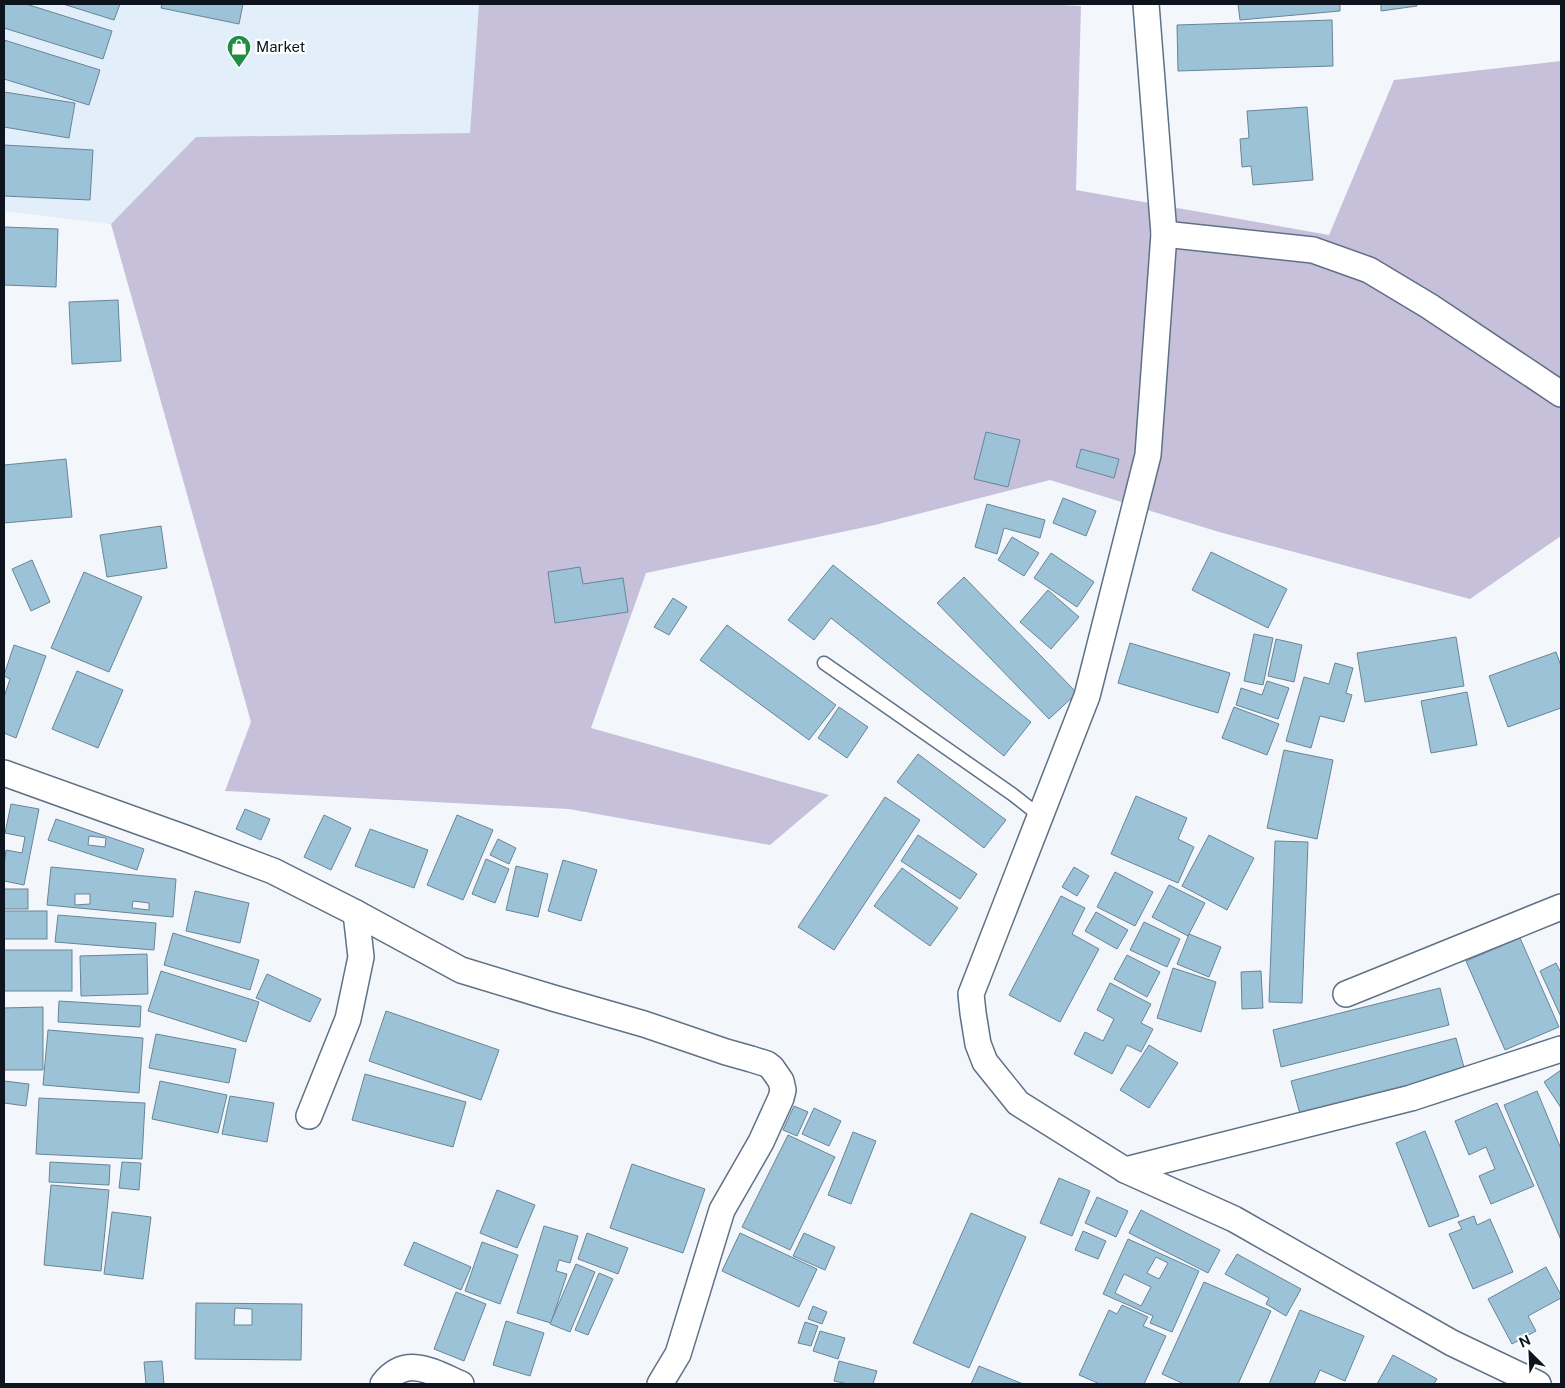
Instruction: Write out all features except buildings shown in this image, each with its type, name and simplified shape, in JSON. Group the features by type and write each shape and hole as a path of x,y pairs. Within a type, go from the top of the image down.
{"street":[{"path":"1146,4 1164,234 1148,455 1087,696 971,994 978,1044 985,1062 1018,1103 1126,1170 1234,1220 1452,1343 1538,1384"},
{"path":"1164,234 1313,250 1368,270 1437,312 1561,394"},
{"path":"4,773 273,871 356,913 461,970 644,1024 767,1064 781,1081 783,1090 779,1103 761,1142 722,1210 678,1354 660,1384"},
{"path":"1346,994 1561,907"},
{"path":"309,1116 348,1020 361,957 356,913"},
{"path":"1126,1170 1411,1098 1561,1049"},
{"path":"383,1384 399,1369 418,1367 461,1384"}],"lane":[{"path":"824,663 1012,794 1040,816"}],"shaded area":[{"name":"Market","path":"4,4 479,4 470,133 197,137 111,224 4,211"},
{"path":"479,4 1041,4 1081,6 1076,190 1329,235 1394,80 1561,61 1561,536 1470,599 1219,532 1050,480 875,525 646,573 591,728 829,795 770,845 569,809 225,791 251,722 111,224 196,137 470,133"}],"place":[{"name":"Market","path":"239,68"}]}
